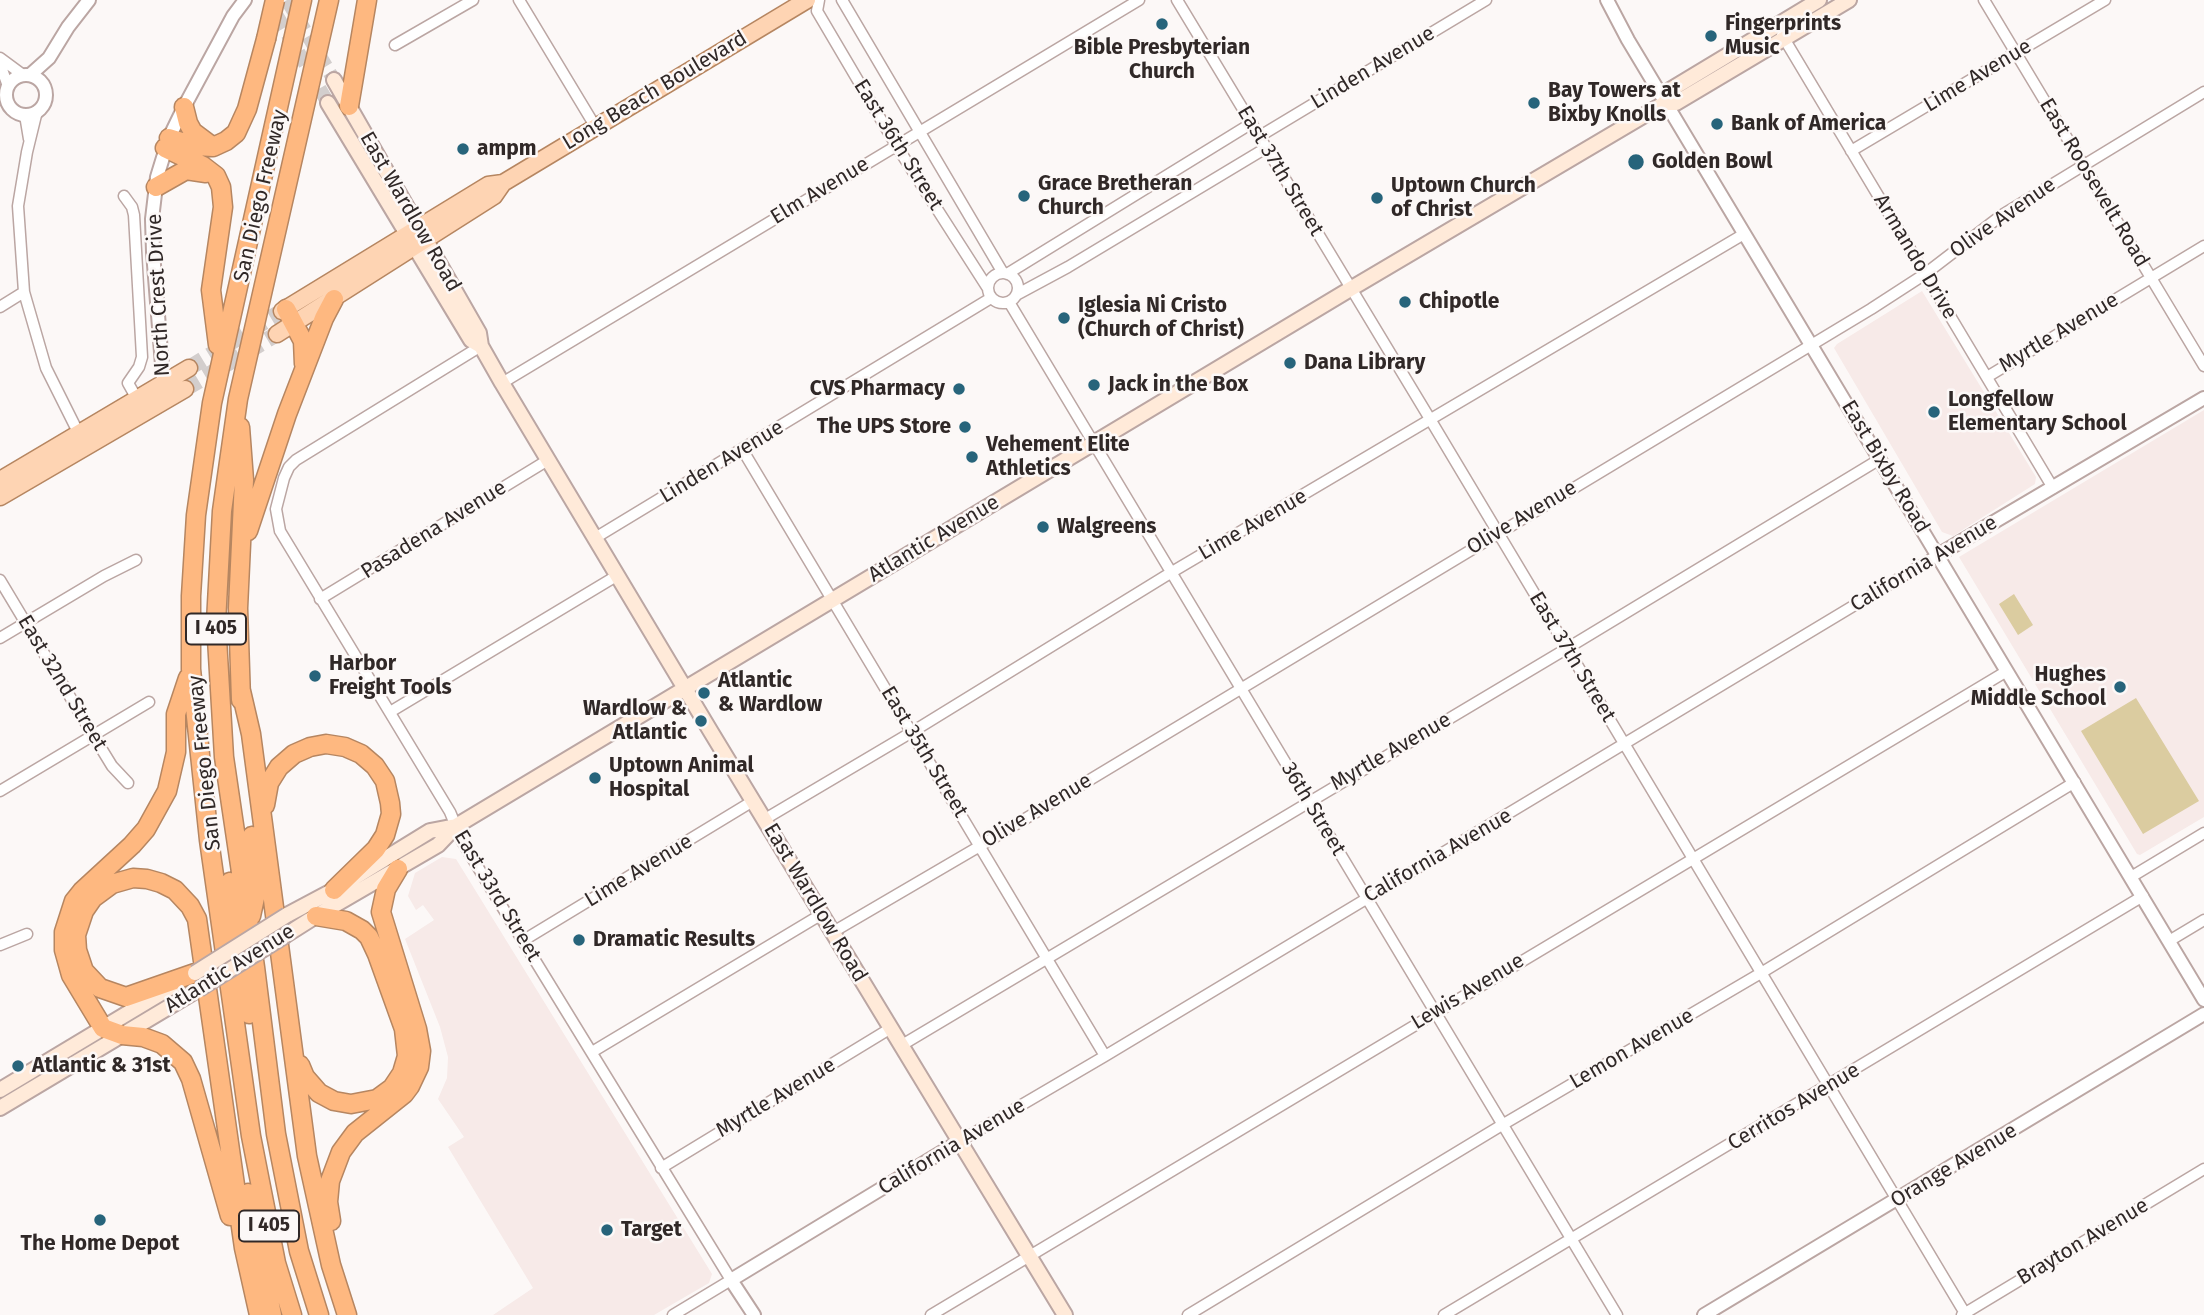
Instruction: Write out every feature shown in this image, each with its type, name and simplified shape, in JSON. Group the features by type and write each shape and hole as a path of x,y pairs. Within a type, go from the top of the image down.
{"highway":[{"name":"San Diego Freeway","path":"292,1315 276,1263 251,1136 202,784 191,669 191,596 196,515 220,359 302,0"},
{"path":"251,1136 258,1121 208,760 200,657 201,558 210,466 220,405 313,0"},
{"path":"249,925 256,894 238,650 244,480 238,399 232,373 319,0"},
{"name":"San Diego Freeway","path":"319,1315 299,1251 280,1159 224,757 216,622 222,511 238,399 329,0"},
{"path":"349,106 367,0"},
{"path":"167,143 213,147 236,133 243,122 276,8"},
{"path":"184,107 193,132 213,147"},
{"path":"167,143 216,176 222,187 223,207 211,290 220,359"},
{"path":"156,187 186,170 216,176"},
{"path":"240,551 287,414 334,299"},
{"path":"287,315 304,345 304,370"},
{"path":"191,669 176,714 176,752 167,791 159,808 146,830 74,901 66,921 63,940 67,963 103,1028 162,1044 177,1055 188,1070 234,1231 244,1248"},
{"path":"241,691 251,734 313,1190 331,1265 346,1311"},
{"path":"261,822 269,783 287,759 301,750 318,745 336,745 369,759 389,791 391,814 388,826 376,849 334,890"},
{"path":"238,859 230,883 265,1132 279,1209 309,1315"},
{"path":"346,1311 328,1202 332,1171 341,1152 355,1133 397,1100 410,1086 421,1058 417,1029 382,921 383,898 398,869"},
{"path":"197,981 126,997 100,988 84,971 77,950 78,926 93,898 106,888 140,878 168,886 180,895 194,912 201,938 244,1248 259,1315"},
{"path":"288,1017 305,1077 325,1097 343,1103 369,1102 391,1088 402,1073 407,1056 407,1040 373,945 354,924 316,916"},
{"path":"244,1086 236,1121 253,1226 272,1315"}],"main road":[{"path":"268,0 276,8"},
{"name":"Long Beach Boulevard","path":"287,315 334,299 488,185 503,183 807,0"},
{"name":"Atlantic Avenue","path":"1780,32 1819,0"},
{"name":"Atlantic Avenue","path":"0,1090 103,1028 286,935 398,869 438,845 456,826 1665,103 1670,90 1780,32 1849,0"},
{"name":"East Wardlow Road","path":"334,80 471,340 481,346 1065,1315"},
{"name":"East Wardlow Road","path":"328,103 417,237"},
{"name":"Long Beach Boulevard","path":"276,334 287,315 417,237"},
{"path":"0,480 189,368"},
{"path":"0,497 186,389"},
{"name":"Atlantic Avenue","path":"1,1104 122,1035 287,915 334,890 430,831 456,826"}],"street":[{"path":"5,97 17,77 26,75 49,58 89,0"},
{"name":"North Crest Drive","path":"165,401 153,252 152,219 156,187 167,143 184,107 233,16 246,0"},
{"path":"395,45 473,0"},
{"path":"519,0 595,126"},
{"name":"East 36th Street","path":"820,0 817,11 896,145 988,287"},
{"name":"East 36th Street","path":"842,0 1005,273"},
{"name":"Elm Avenue","path":"502,383 1139,0"},
{"name":"East 37th Street","path":"1177,0 1352,288 1964,1314"},
{"name":"Linden Avenue","path":"1260,136 1486,0"},
{"name":"East Roosevelt Road","path":"1984,0 2204,366"},
{"name":"Lime Avenue","path":"1852,151 2105,0"},
{"name":"East Bixby Road","path":"1606,2 2204,1000"},
{"name":"Armando Drive","path":"1780,32 2053,488"},
{"path":"0,58 26,75 36,78 42,85 45,100 27,113 0,118"},
{"path":"42,85 47,79 49,58"},
{"path":"0,64 5,97 13,110 27,113"},
{"name":"Olive Avenue","path":"833,932 1811,344 1925,274 2002,215 2204,92"},
{"path":"27,113 29,139 18,206 24,292 46,368 78,432"},
{"path":"1252,123 1005,273 994,276 988,287 991,298 999,303 1012,299 1266,148"},
{"path":"124,196 134,215 142,357 128,383 136,399"},
{"name":"Lime Avenue","path":"765,819 1171,572 1744,233"},
{"name":"Myrtle Avenue","path":"1987,377 2204,246"},
{"path":"1005,273 1015,280 1012,299"},
{"path":"0,307 24,292"},
{"name":"Linden Avenue","path":"595,538 991,298"},
{"name":"36th Street","path":"1012,299 1094,444 1617,1315"},
{"name":"East 33rd Street","path":"481,346 296,460 289,467 276,509 280,531 390,712 476,864 754,1315"},
{"name":"California Avenue","path":"673,1315 2204,398"},
{"name":"East 35th Street","path":"741,449 1105,1056"},
{"name":"Myrtle Avenue","path":"902,1045 1880,459"},
{"name":"Pasadena Avenue","path":"320,598 548,460"},
{"path":"0,638 136,560"},
{"path":"390,712 618,575"},
{"name":"East 32nd Street","path":"0,580 93,736 112,766 128,783"},
{"name":"Lewis Avenue","path":"931,1315 2007,671"},
{"path":"0,791 149,702"},
{"name":"Lemon Avenue","path":"1188,1315 1502,1125 1761,974 2075,782"},
{"name":"Lime Avenue","path":"524,940 753,801"},
{"path":"2131,877 2204,834"},
{"name":"Cerritos Avenue","path":"1444,1315 2143,896"},
{"path":"592,1052 822,914"},
{"path":"2169,941 2204,920"},
{"path":"0,945 27,934"},
{"name":"Orange Avenue","path":"1704,1315 2204,1014"},
{"name":"Myrtle Avenue","path":"661,1168 891,1028"},
{"name":"Brayton Avenue","path":"1964,1314 2204,1169"}],"shaded area":[{"name":"Longfellow Elementary School","path":"1922,291 2036,477 2035,484 1953,536 1942,532 1834,348"},
{"name":"Hughes Middle School","path":"2204,410 2204,817 2140,855 1959,557"},
{"path":"2014,594 2033,625 2018,635 1999,604"},
{"path":"2136,698 2199,801 2143,834 2081,731"},
{"path":"442,857 456,859 712,1274 709,1283 654,1315 493,1315 533,1288 448,1147 464,1137 438,1099 447,1078 448,1057 440,1027 405,939 434,920 423,905 416,910 408,896 415,873"}],"tunnel":[{"path":"287,0 334,80"},
{"path":"277,16 328,103"},
{"path":"189,368 282,311"},
{"path":"185,389 277,334"}],"place":[{"name":"Bible Presbyterian Church","path":"1162,24"},
{"name":"Fingerprints Music","path":"1711,36"},
{"name":"Bay Towers at Bixby Knolls","path":"1534,103"},
{"name":"Bank of America","path":"1717,124"},
{"name":"ampm","path":"463,149"},
{"name":"Golden Bowl","path":"1636,162"},
{"name":"Grace Bretheran Church","path":"1024,196"},
{"name":"Uptown Church of Christ","path":"1377,198"},
{"name":"Chipotle","path":"1405,302"},
{"name":"Iglesia Ni Cristo (Church of Christ)","path":"1064,318"},
{"name":"Dana Library","path":"1290,363"},
{"name":"Jack in the Box","path":"1094,385"},
{"name":"CVS Pharmacy","path":"959,389"},
{"name":"Longfellow Elementary School","path":"1934,412"},
{"name":"The UPS Store","path":"965,427"},
{"name":"Vehement Elite Athletics","path":"972,457"},
{"name":"Walgreens","path":"1043,527"},
{"name":"Harbor Freight Tools","path":"315,676"},
{"name":"Hughes Middle School","path":"2120,687"},
{"name":"Atlantic & Wardlow","path":"704,693"},
{"name":"Wardlow & Atlantic","path":"701,721"},
{"name":"Uptown Animal Hospital","path":"595,778"},
{"name":"Dramatic Results","path":"579,940"},
{"name":"Atlantic & 31st","path":"18,1066"},
{"name":"The Home Depot","path":"100,1220"},
{"name":"Target","path":"607,1230"}]}
